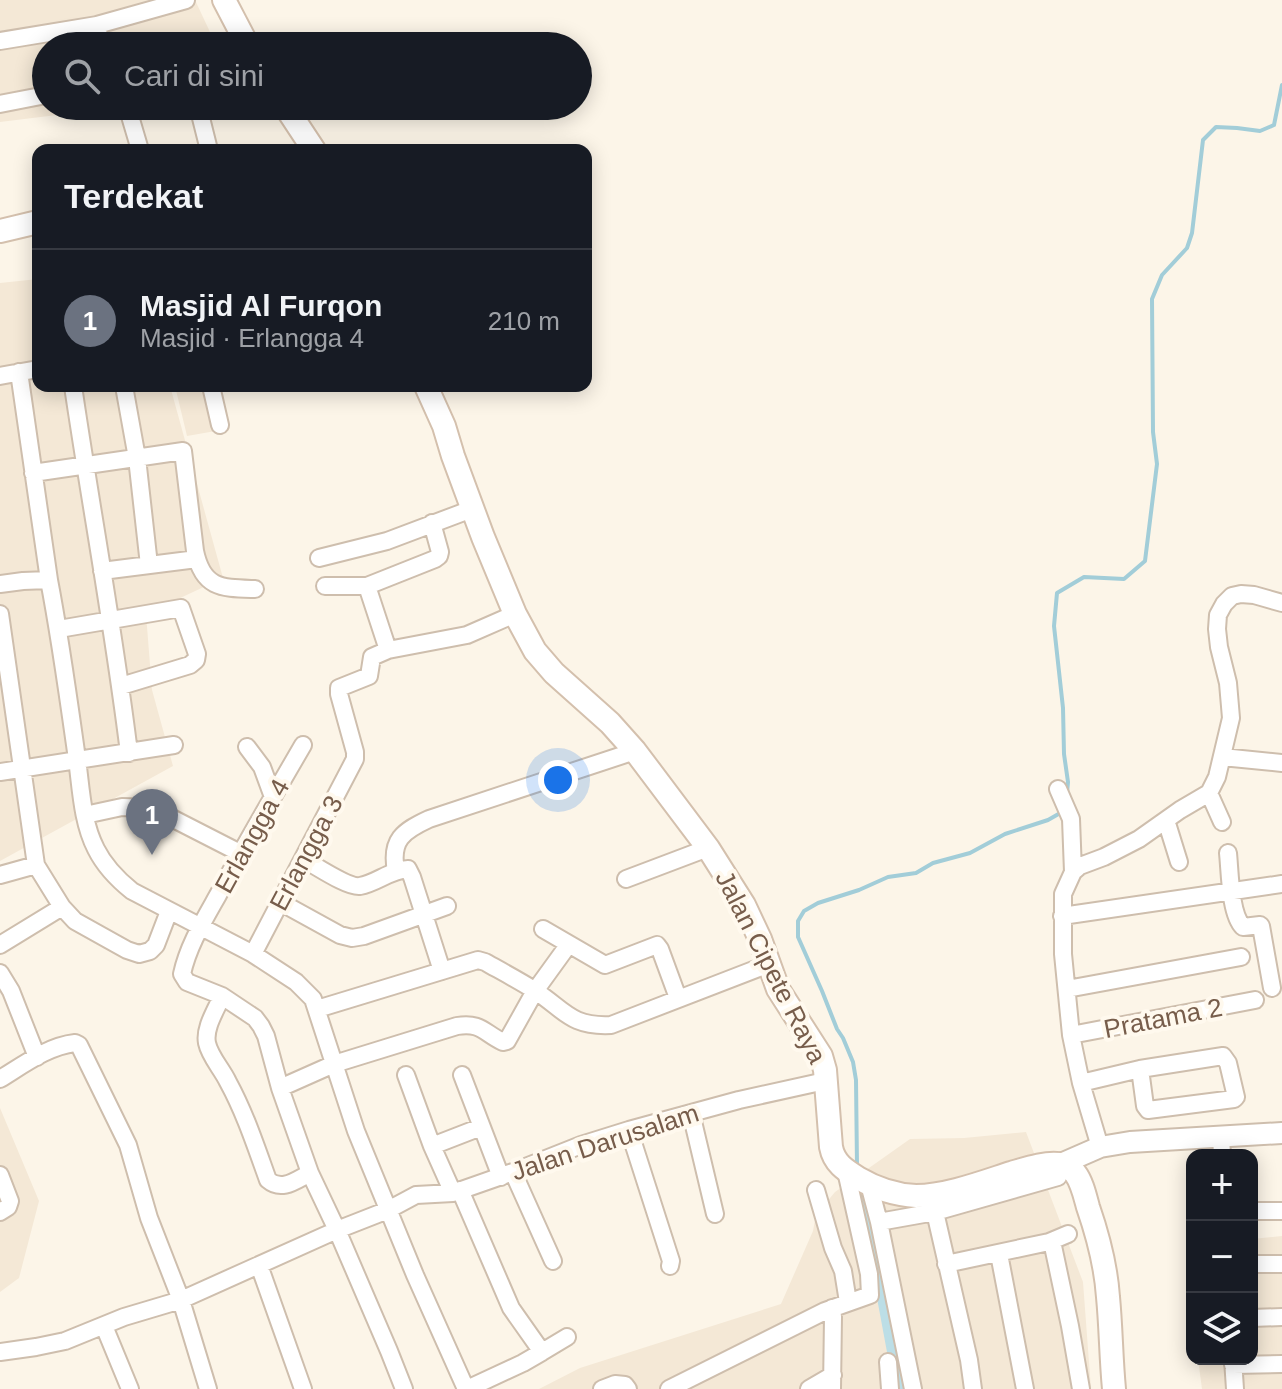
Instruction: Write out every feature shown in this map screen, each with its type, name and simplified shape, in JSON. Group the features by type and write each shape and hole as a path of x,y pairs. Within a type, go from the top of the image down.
{"main road":[{"path":"224,0 241,32"},
{"path":"291,120 302,144"},
{"path":"0,231 32,223"},
{"name":"Jalan Cipete Raya","path":"429,392 515,614 535,651 635,751 708,848 744,905 778,989 821,1056 833,1156 846,1171"},
{"path":"846,1171 892,1193 917,1196 964,1187 1026,1169 1073,1171 1081,1186 1102,1257 1108,1295 1114,1389"}],"street":[{"path":"55,32 97,25 186,0"},
{"path":"97,25 98,32"},
{"path":"0,41 32,36"},
{"path":"0,104 32,98"},
{"path":"131,120 138,144"},
{"path":"202,120 208,144"},
{"path":"0,376 32,370"},
{"path":"19,372 85,815 96,849 107,867 132,891 253,954 296,982 313,999 356,1131 467,1389 523,1363 567,1337"},
{"path":"74,392 129,753"},
{"path":"125,392 137,458 149,565"},
{"path":"212,392 220,425"},
{"path":"33,473 183,451 197,559 208,579 216,585 255,589"},
{"path":"319,558 387,541 472,509"},
{"path":"325,586 367,586 438,558 440,552 432,523"},
{"path":"102,571 197,559"},
{"path":"0,584 49,580"},
{"path":"367,586 388,650 467,635 515,614"},
{"path":"1100,1147 1071,1035 1063,954 1063,894 1073,872 1080,866 1139,839 1209,793 1231,718 1228,683 1219,647 1218,615 1232,596 1241,594 1282,603"},
{"path":"59,629 181,608 197,654 196,660 190,665 121,686"},
{"path":"0,614 9,725 23,768 36,865 62,907 75,921 127,950 139,954 150,951 156,945 169,911"},
{"name":"Erlangga 3","path":"253,954 355,759 338,691 341,686 369,676 372,657 388,650"},
{"path":"0,772 174,745"},
{"name":"Erlangga 4","path":"222,996 187,982 182,974 185,962 240,853 303,745"},
{"path":"247,747 262,767 273,797"},
{"path":"396,871 394,849 409,828 635,751"},
{"path":"1222,757 1282,763"},
{"path":"1058,789 1071,819 1073,872"},
{"path":"1209,793 1222,822"},
{"path":"85,815 122,807 152,808 240,853"},
{"path":"1166,820 1179,862"},
{"path":"626,879 708,848"},
{"path":"1228,853 1239,925 1261,926 1272,988"},
{"path":"303,859 353,886 396,871 410,871 442,971"},
{"path":"0,875 36,865"},
{"path":"1062,916 1282,884"},
{"path":"280,902 340,935 352,938 447,906"},
{"path":"0,945 62,907"},
{"path":"543,929 605,965 657,945 678,998"},
{"path":"280,1088 334,1064 448,1028 469,1024 478,1026 503,1042 511,1036 535,991 569,944"},
{"path":"1067,989 1241,957"},
{"path":"317,1009 471,962 485,962 535,991 575,1021 611,1025 769,964"},
{"path":"0,973 11,991 37,1057"},
{"path":"310,1173 280,1186 268,1180 244,1117 207,1043 207,1030 222,996 255,1018 266,1036 280,1088 310,1173 404,1389"},
{"name":"Pratama 2","path":"1071,1035 1255,1000"},
{"path":"0,1079 37,1057 70,1043 75,1043 83,1051 128,1145 149,1218 181,1300 208,1389"},
{"path":"1081,1083 1140,1069 1223,1056 1228,1063 1236,1097 1148,1110 1140,1069"},
{"path":"406,1075 432,1146 511,1308 542,1352"},
{"path":"462,1075 481,1127 553,1261"},
{"name":"Jalan Darusalam","path":"0,1352 65,1341 124,1317 181,1300 416,1195 456,1192 629,1130 825,1081"},
{"path":"691,1113 715,1214"},
{"path":"432,1146 481,1127"},
{"path":"629,1130 662,1230 670,1266"},
{"path":"879,1222 935,1212 1059,1171 1100,1147 1130,1142 1221,1146 1282,1133"},
{"path":"669,1389 840,1305 870,1295 846,1171"},
{"path":"0,1175 10,1201 8,1207 0,1212"},
{"path":"869,1184 913,1389"},
{"path":"809,1389 833,1382 833,1317 840,1305 843,1271 816,1190"},
{"path":"1258,1211 1282,1211"},
{"path":"935,1212 973,1389"},
{"path":"946,1264 1049,1242 1068,1234"},
{"path":"1049,1242 1053,1246 1081,1389"},
{"path":"999,1254 1025,1389"},
{"path":"1258,1264 1282,1264"},
{"path":"259,1265 303,1389"},
{"path":"1258,1318 1282,1317"},
{"path":"104,1326 130,1389"},
{"path":"888,1362 890,1389"},
{"path":"1258,1363 1282,1364"},
{"path":"1233,1365 1235,1389"},
{"path":"602,1389 615,1384 625,1385 628,1389"}],"shaded area":[{"path":"0,0 195,0 210,32 32,32 32,118 0,122"},
{"path":"32,280 32,392 172,392 223,578 146,614 152,690 173,766 0,861 0,283"},
{"path":"176,392 219,392 227,429 187,436"},
{"path":"0,1108 39,1201 19,1278 0,1292"},
{"path":"1026,1132 1083,1282 1091,1389 539,1389 580,1368 781,1304 813,1231 816,1215 835,1192 910,1139"},
{"path":"1282,1236 1282,1389 1202,1389 1199,1365 1258,1365 1258,1238"}],"waterway":[{"path":"1067,793 1063,708 1054,626 1057,593 1084,577 1124,579 1145,561 1157,464 1153,432 1152,299 1162,275 1187,248 1192,233 1203,140 1216,127 1260,131 1274,125 1282,85"},
{"path":"857,1166 853,1062 798,937 798,921 804,911 818,903 888,877 916,873 933,863 970,853 1005,834 1048,820 1062,812"},
{"path":"863,1206 880,1276 901,1389"}],"place":[{"name":"Masjid Al Furqon","path":"152,855"}]}
